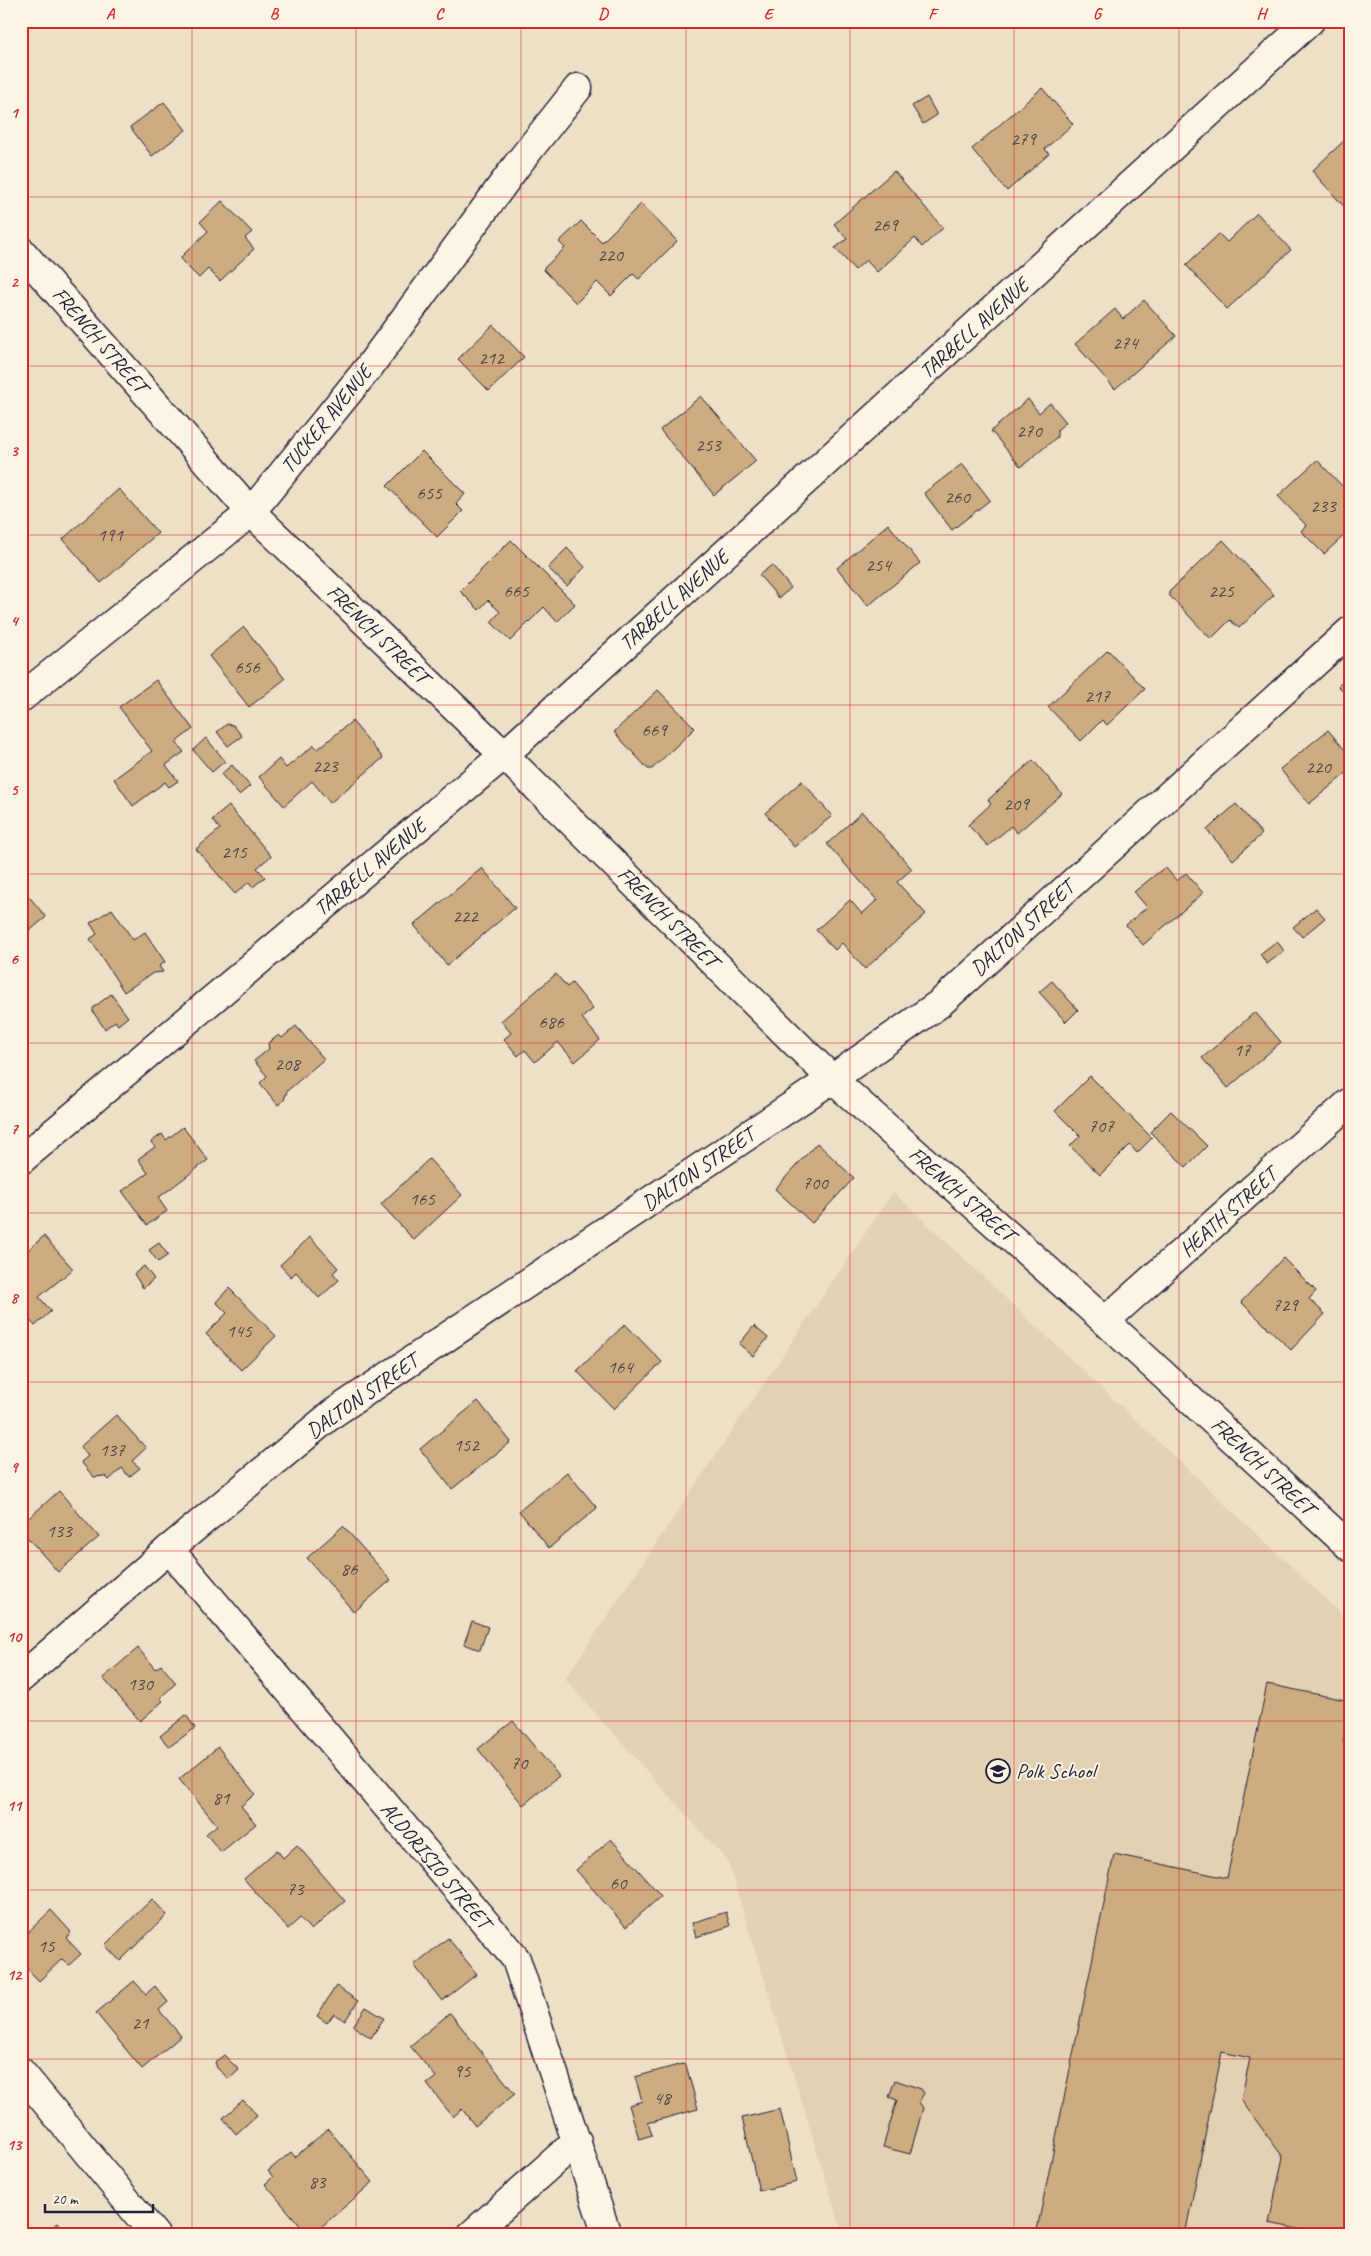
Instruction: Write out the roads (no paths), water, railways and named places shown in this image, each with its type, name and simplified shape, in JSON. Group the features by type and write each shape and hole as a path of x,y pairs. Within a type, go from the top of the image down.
{"street":[{"name":"TARBELL AVENUE","path":"21,1160 504,755 1310,21"},
{"name":"TUCKER AVENUE","path":"21,698 251,512 369,367 516,165 578,88"},
{"name":"FRENCH STREET","path":"21,251 251,512 504,755 832,1079 1105,1321 1350,1547"},
{"name":"DALTON STREET","path":"21,1678 168,1549 332,1414 832,1079 939,1004 1350,631"},
{"name":"HEATH STREET","path":"1105,1321 1350,1102"},
{"name":"ALDORISIO STREET","path":"168,1549 516,1959 607,2235"},
{"path":"21,2072 155,2235"},
{"path":"471,2235 577,2140"}],"place":[{"name":"Polk School","path":"998,1771"}]}
